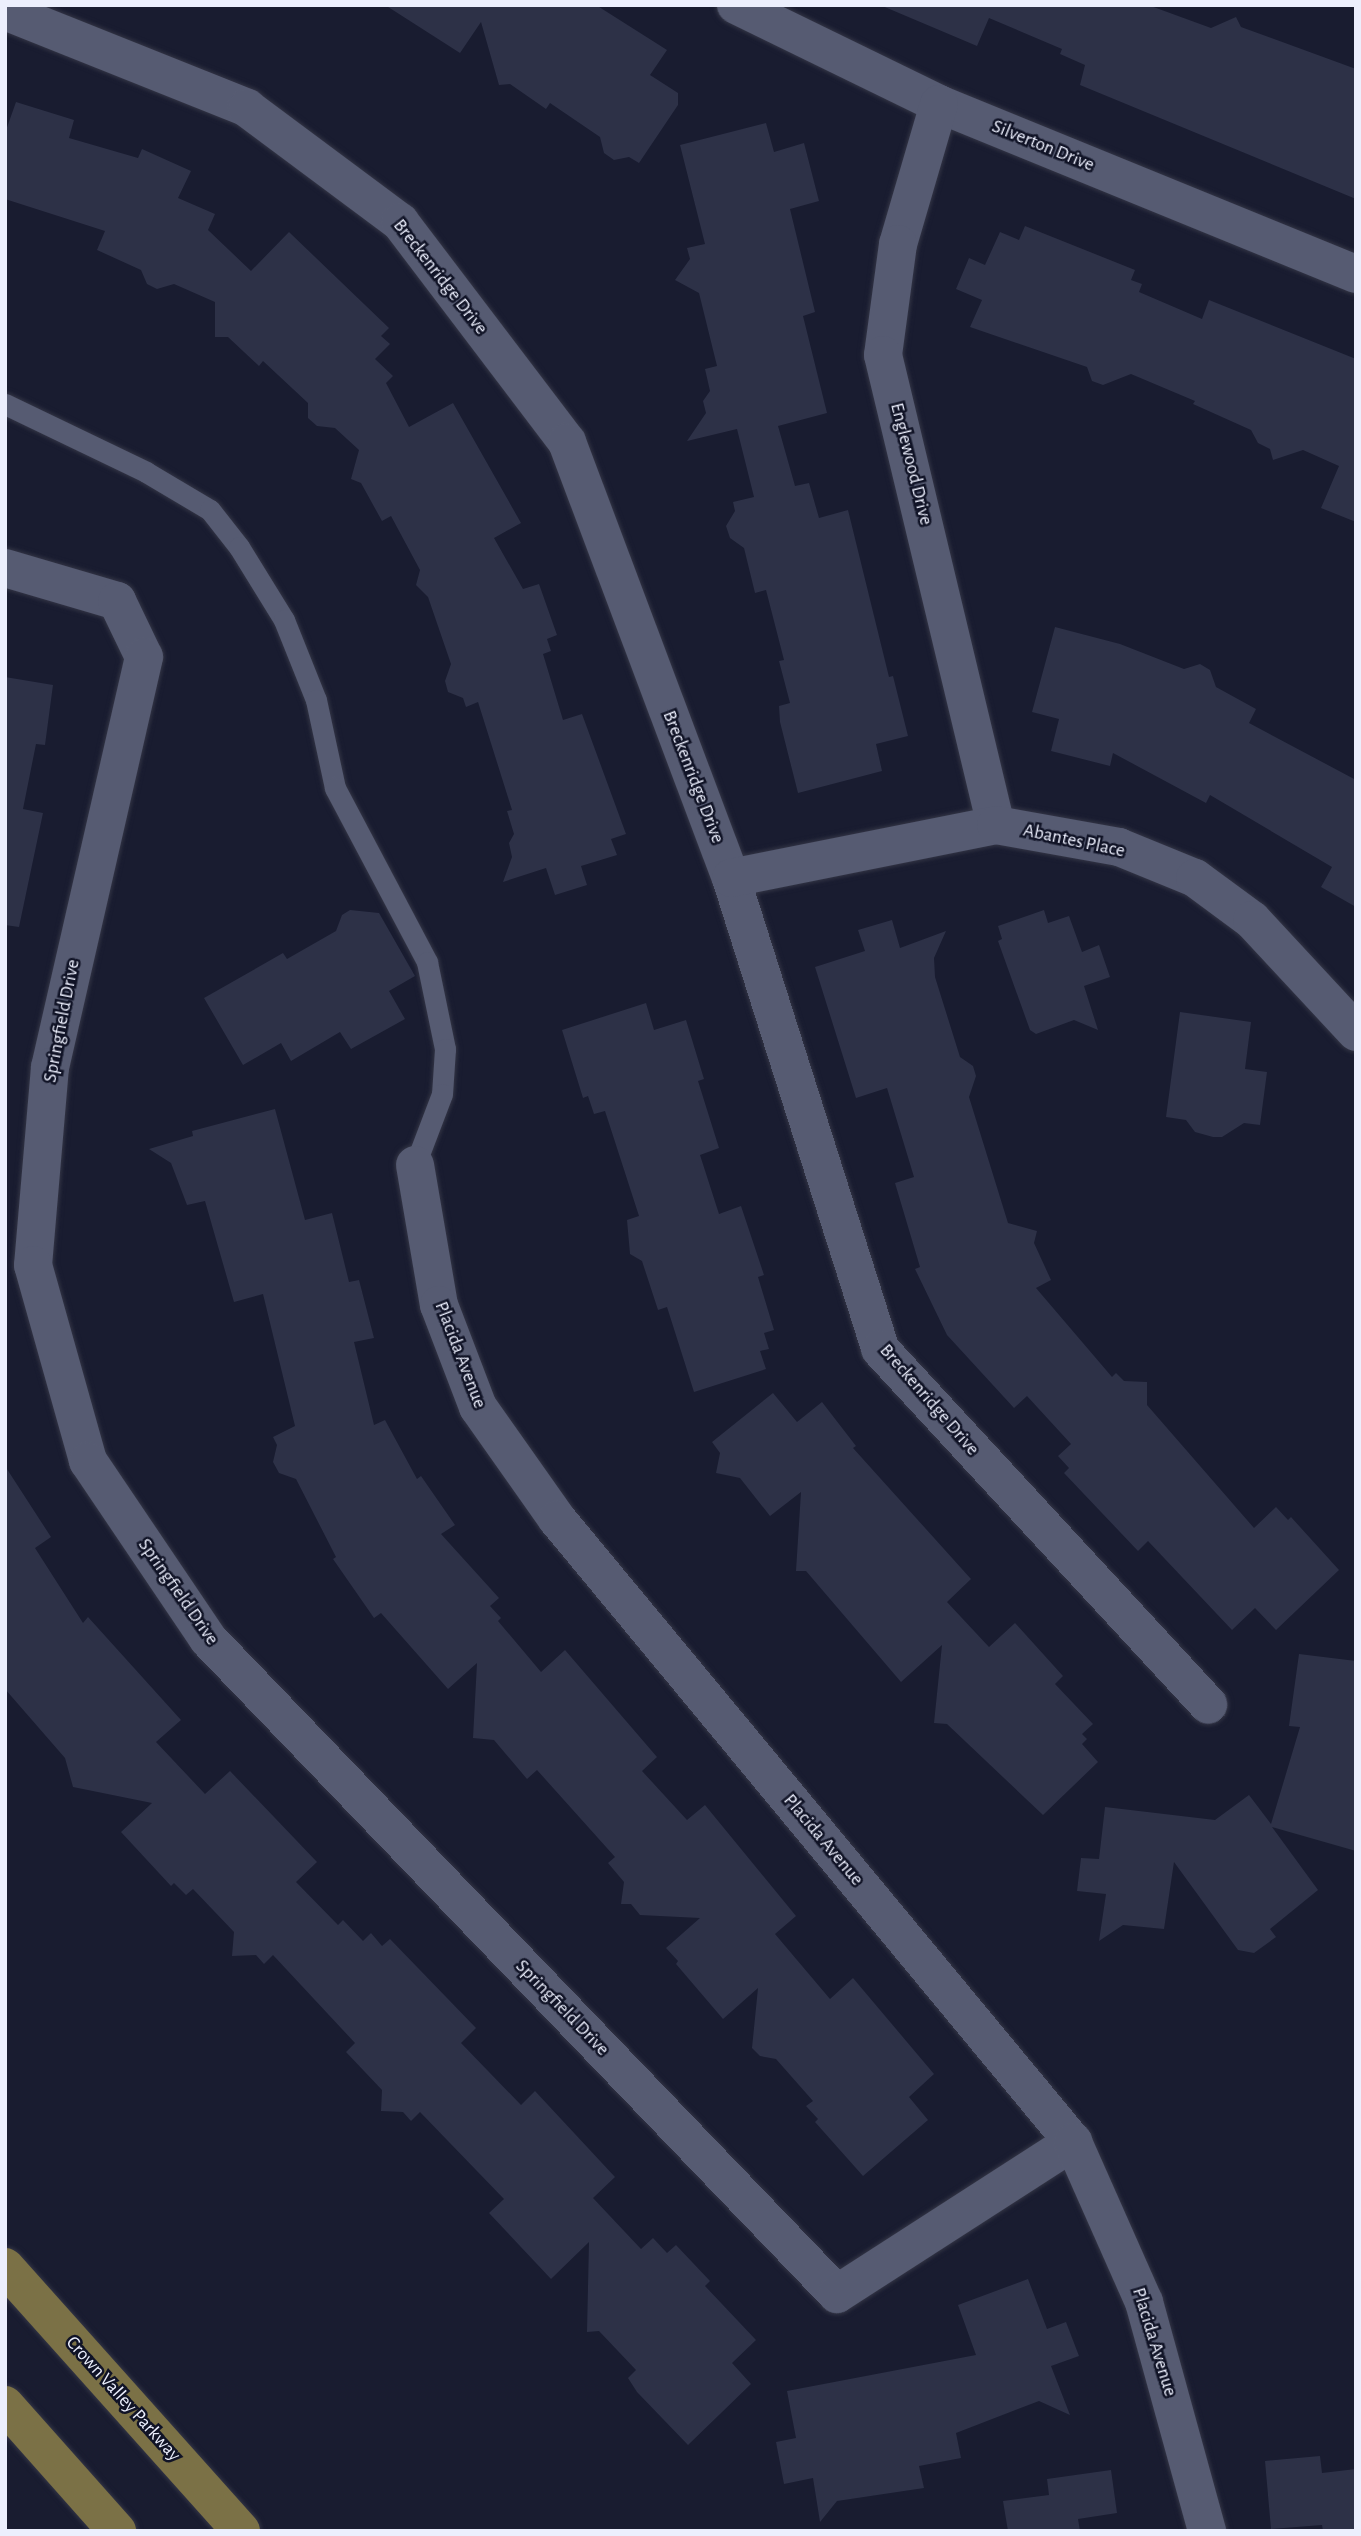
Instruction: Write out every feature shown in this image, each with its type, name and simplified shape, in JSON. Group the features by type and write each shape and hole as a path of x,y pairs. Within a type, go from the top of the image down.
{"main road":[{"name":"Crown Valley Parkway","path":"5,2267 241,2531"},
{"path":"5,2405 117,2531"}],"street":[{"name":"Silverton Drive","path":"736,5 939,104 1356,274"},
{"name":"Breckenridge Drive","path":"5,10 247,108 400,222 567,442 731,878 880,1349 1208,1705"},
{"name":"Englewood Drive","path":"939,104 898,244 883,355 996,825"},
{"name":"Springfield Drive","path":"5,568 117,601 144,657 50,1067 19,1265 88,1461 208,1639 837,2294 1073,2142"},
{"name":"Abantes Place","path":"731,878 996,825 1119,847 1195,878 1252,920 1356,1032"},
{"name":"Placida Avenue","path":"415,1165 439,1305 478,1406 557,1519 1073,2142 1144,2302 1207,2531"}],"lane":[{"path":"5,404 146,472 209,510 239,547 284,620 316,700 335,788 427,962 446,1049 442,1094 415,1165"}],"building":[{"path":"385,5 596,5 667,50 650,75 678,93 678,105 639,163 629,157 614,160 604,153 600,137 550,103 546,109 510,84 499,85 481,22 460,53"},
{"path":"880,5 1148,5 1211,28 1236,17 1241,27 1356,69 1356,199 1080,85 1085,65 1060,54 1062,49 989,18 977,46"},
{"path":"16,102 74,120 69,138 138,158 142,149 191,171 178,198 215,214 208,230 251,271 289,232 389,328 381,336 390,344 375,359 393,376 386,383 409,427 453,403 521,523 494,538 523,589 539,584 557,635 547,639 551,651 543,654 563,720 582,714 626,834 611,839 617,855 581,866 587,885 555,895 546,868 503,882 512,857 509,843 514,834 507,811 512,810 478,702 466,707 463,698 448,692 445,681 451,664 428,597 416,585 420,570 391,516 382,521 361,483 351,479 359,450 335,428 317,426 308,418 308,403 263,361 259,366 228,337 215,337 215,302 174,284 157,289 147,284 141,270 97,250 105,231 5,199 5,133"},
{"path":"766,123 774,152 804,143 819,201 790,209 815,312 803,316 827,413 778,426 795,486 809,483 819,518 848,510 889,677 893,676 908,736 876,744 882,771 798,793 780,722 779,706 790,703 779,661 784,660 766,590 755,593 744,548 730,538 726,526 735,511 733,502 754,497 737,429 687,441 706,413 703,401 710,391 705,369 717,366 699,293 675,280 690,259 687,248 705,244 680,145"},
{"path":"1025,226 1135,270 1131,280 1142,284 1139,292 1202,319 1209,300 1356,359 1356,522 1321,508 1339,466 1303,450 1273,460 1270,449 1258,443 1251,430 1193,404 1195,401 1131,374 1103,385 1092,381 1087,367 970,327 982,300 956,289 969,258 985,265 1000,232 1019,240"},
{"path":"1055,627 1120,644 1184,669 1200,664 1210,670 1216,687 1256,709 1249,723 1356,780 1356,907 1321,887 1332,867 1210,795 1206,803 1113,753 1110,766 1051,751 1059,719 1032,712"},
{"path":"5,677 53,685 45,745 36,744 23,809 43,813 19,927 5,925"},
{"path":"350,910 379,913 415,976 389,991 405,1019 351,1049 340,1032 291,1061 281,1043 243,1065 204,998 283,953 287,959 336,931 342,915"},
{"path":"1044,910 1048,923 1069,916 1082,952 1099,945 1110,977 1084,986 1098,1030 1074,1020 1036,1034 1030,1030 998,941 1002,939 998,926"},
{"path":"892,920 900,948 946,931 934,958 935,977 960,1057 973,1066 976,1076 969,1097 1008,1223 1037,1231 1034,1243 1051,1280 1036,1288 1112,1377 1116,1373 1124,1381 1147,1382 1147,1405 1254,1528 1276,1507 1288,1520 1291,1517 1339,1570 1276,1630 1255,1608 1232,1630 1148,1541 1138,1551 1064,1473 1069,1468 1058,1456 1071,1444 1027,1396 1014,1408 947,1335 915,1269 920,1267 895,1183 914,1177 887,1088 856,1098 815,967 865,951 858,930"},
{"path":"646,1003 654,1030 686,1020 704,1079 698,1081 719,1148 700,1155 719,1214 741,1206 764,1275 758,1277 774,1330 764,1333 769,1349 760,1351 766,1369 694,1392 667,1307 658,1310 642,1261 630,1254 627,1220 639,1216 605,1111 594,1114 588,1096 583,1098 562,1030"},
{"path":"1180,1012 1251,1022 1245,1069 1267,1072 1260,1125 1244,1123 1222,1137 1213,1137 1195,1132 1186,1120 1166,1117"},
{"path":"275,1109 305,1220 332,1213 349,1282 359,1280 374,1338 354,1342 374,1425 385,1420 417,1479 421,1476 455,1525 441,1534 499,1598 490,1606 501,1618 498,1621 541,1672 565,1650 657,1757 642,1771 687,1820 705,1805 796,1916 775,1934 830,1999 853,1978 934,2074 909,2097 928,2120 863,2176 815,2122 818,2119 806,2106 813,2101 776,2059 760,2056 752,2048 758,1988 723,2019 676,1964 678,1961 666,1948 700,1918 640,1915 631,1904 621,1904 624,1882 608,1863 615,1857 537,1770 527,1779 494,1740 473,1738 477,1663 448,1689 381,1613 374,1618 333,1559 336,1557 296,1479 279,1473 273,1462 277,1445 273,1437 295,1426 263,1294 234,1302 205,1201 187,1205 171,1163 149,1149 193,1136 192,1131"},
{"path":"773,1393 797,1422 822,1402 856,1446 853,1448 971,1579 947,1602 989,1647 1015,1623 1063,1676 1055,1684 1093,1724 1082,1734 1087,1739 1082,1744 1098,1762 1043,1815 947,1724 934,1723 942,1645 901,1682 806,1571 796,1571 801,1492 770,1516 740,1478 716,1473 720,1453 712,1442"},
{"path":"5,1466 51,1537 35,1548 83,1623 88,1617 181,1720 156,1742 205,1794 230,1771 317,1862 296,1882 338,1925 343,1920 363,1941 371,1933 382,1946 390,1939 476,2028 461,2043 521,2105 535,2091 615,2177 593,2198 641,2249 653,2238 667,2253 676,2245 710,2281 705,2286 756,2340 732,2363 751,2384 688,2445 637,2392 628,2378 636,2370 599,2331 587,2332 589,2242 551,2279 489,2213 504,2199 420,2112 411,2121 403,2112 381,2111 382,2090 346,2052 355,2043 273,1955 264,1964 256,1955 232,1956 234,1932 193,1889 186,1895 174,1883 171,1886 121,1832 152,1803 73,1787 65,1758 5,1689"},
{"path":"1299,1654 1356,1661 1356,1851 1272,1827 1318,1890 1270,1929 1276,1937 1254,1953 1238,1950 1174,1862 1164,1929 1123,1925 1099,1941 1106,1894 1077,1891 1081,1858 1099,1859 1105,1807 1215,1820 1249,1795 1271,1824 1300,1727 1289,1726"},
{"path":"1028,2279 1047,2329 1066,2322 1079,2356 1051,2366 1070,2415 1039,2401 956,2433 961,2458 919,2466 924,2488 837,2501 820,2522 813,2478 784,2484 776,2442 796,2438 787,2391 976,2355 958,2305"},
{"path":"1320,2456 1322,2473 1356,2469 1356,2531 1323,2531 1322,2525 1271,2529 1265,2461"},
{"path":"1111,2470 1117,2513 1078,2519 1080,2531 1008,2531 1003,2501 1049,2495 1047,2479"}]}
